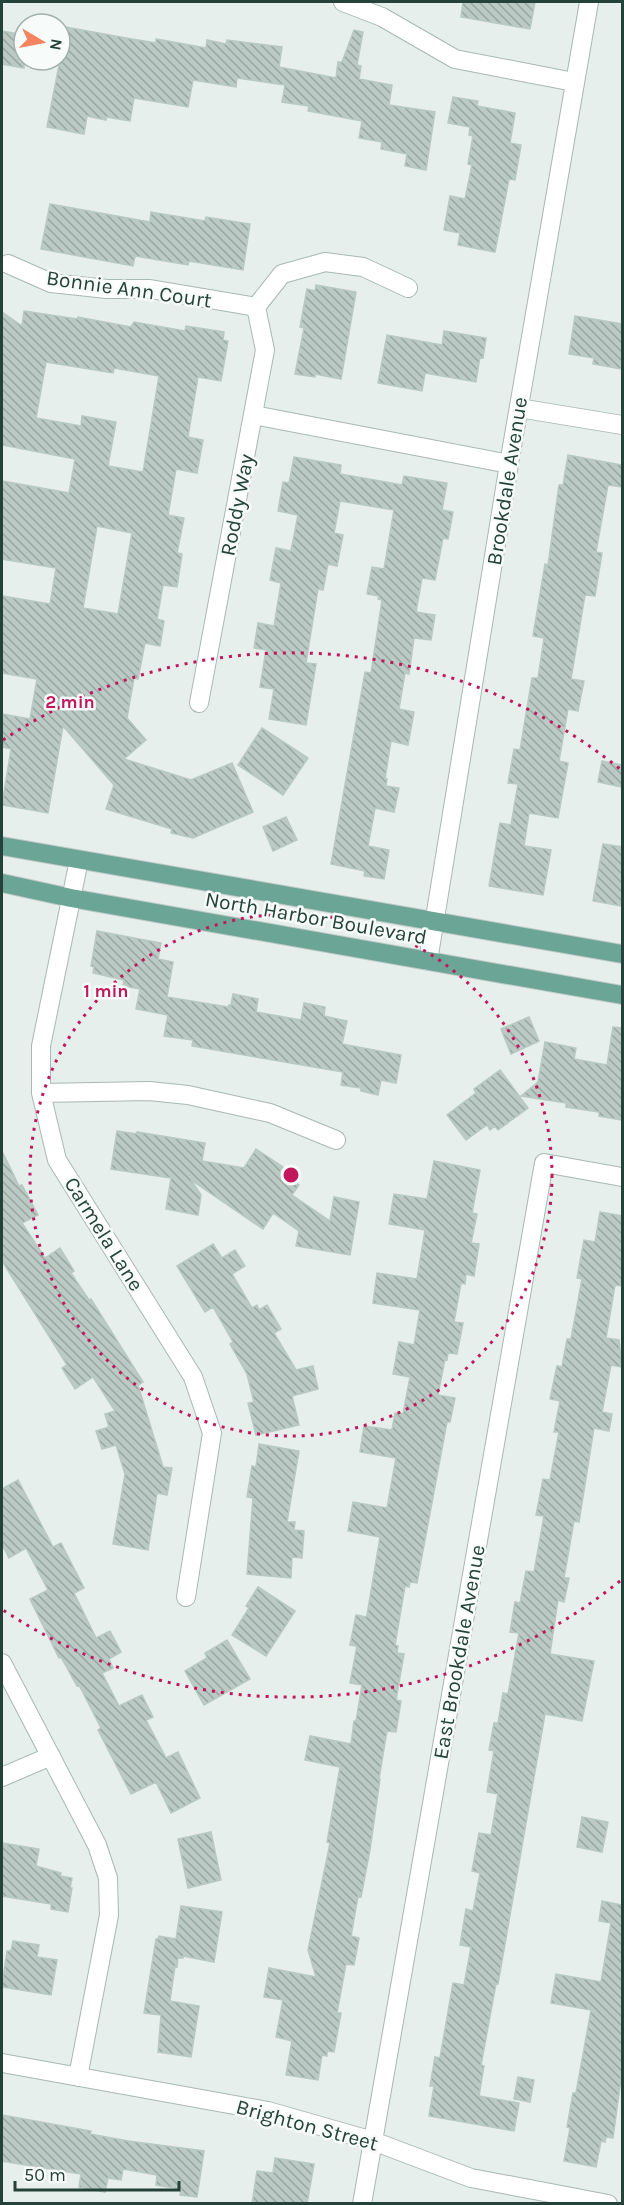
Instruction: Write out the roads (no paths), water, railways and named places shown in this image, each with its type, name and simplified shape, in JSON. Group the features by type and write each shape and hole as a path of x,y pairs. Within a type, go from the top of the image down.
{"main road":[{"name":"North Harbor Boulevard","path":"2,846 622,954"},
{"name":"North Harbor Boulevard","path":"2,883 71,898 622,995"}],"street":[{"path":"343,2 381,17 455,59 574,82"},
{"name":"Brookdale Avenue","path":"428,961 509,464 589,2"},
{"path":"256,307 282,274 325,262 363,267 408,288"},
{"name":"Bonnie Ann Court","path":"9,264 51,283 107,289 150,288 256,307"},
{"name":"Roddy Way","path":"199,704 265,350 256,307"},
{"path":"519,408 622,425"},
{"path":"254,415 509,464"},
{"name":"Carmela Lane","path":"79,860 41,1046 41,1093 57,1160 193,1377 212,1432 186,1597"},
{"path":"41,1093 149,1091 188,1095 270,1113 336,1140"},
{"name":"East Brookdale Avenue","path":"373,2141 544,1163 622,1177"},
{"path":"2,1663 98,1845 108,1878 109,1915 78,2076"},
{"path":"2,1777 51,1756"},
{"name":"Brighton Street","path":"2,2063 267,2111 373,2141 471,2178 608,2204"},
{"path":"362,2204 373,2141"}]}
